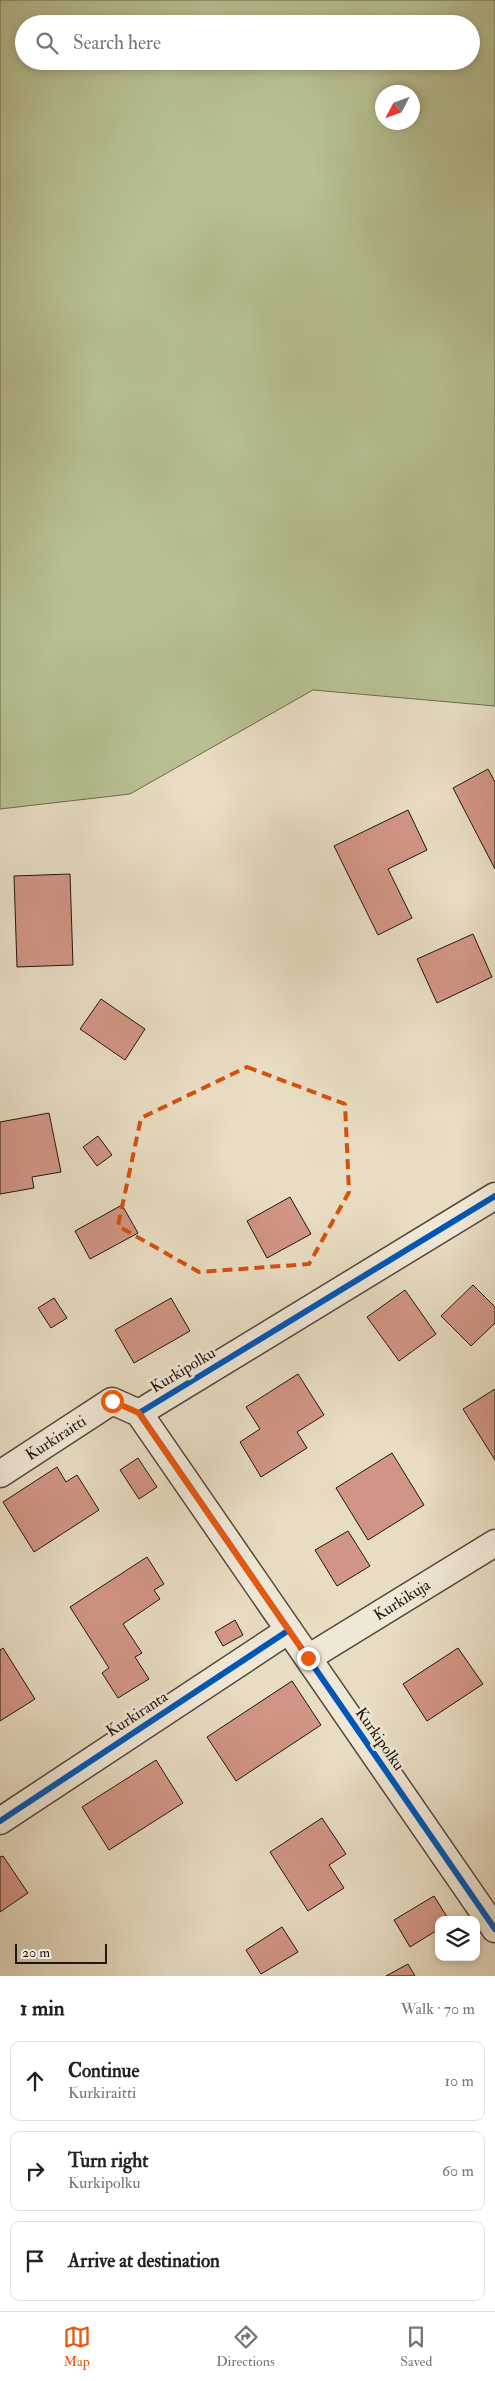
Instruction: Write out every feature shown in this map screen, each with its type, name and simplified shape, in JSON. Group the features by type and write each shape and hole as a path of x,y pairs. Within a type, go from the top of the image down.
{"street":[{"name":"Kurkipolku","path":"495,1196 139,1413 495,1929"},
{"name":"Kurkiraitti","path":"0,1474 112,1401 139,1413"},
{"name":"Kurkikuja","path":"308,1658 495,1543"},
{"name":"Kurkiranta","path":"0,1821 289,1630"}],"highlighted area":[{"path":"247,1067 345,1104 349,1192 309,1264 199,1272 118,1226 141,1118"}],"green space":[{"path":"0,0 495,0 495,706 313,690 130,794 0,809"}],"building":[{"path":"488,769 495,782 495,869 453,788"},
{"path":"408,810 427,850 388,869 412,918 378,935 334,846"},
{"path":"70,874 73,965 17,967 14,876"},
{"path":"473,934 492,977 437,1003 417,959"},
{"path":"101,999 145,1029 125,1060 80,1029"},
{"path":"49,1113 61,1172 32,1177 34,1188 0,1194 0,1122"},
{"path":"98,1136 112,1155 97,1166 83,1147"},
{"path":"290,1197 311,1234 267,1258 247,1221"},
{"path":"122,1205 138,1233 90,1259 75,1231"},
{"path":"473,1285 495,1307 495,1323 471,1346 441,1316"},
{"path":"405,1290 436,1334 399,1361 367,1317"},
{"path":"54,1298 67,1318 51,1328 38,1308"},
{"path":"171,1298 190,1331 134,1363 115,1330"},
{"path":"298,1374 324,1415 297,1432 307,1448 261,1477 240,1442 260,1429 246,1407"},
{"path":"495,1389 495,1460 463,1409"},
{"path":"392,1453 424,1505 368,1540 336,1488"},
{"path":"138,1458 157,1487 139,1499 120,1470"},
{"path":"57,1467 66,1482 77,1475 99,1510 34,1552 3,1502"},
{"path":"348,1531 370,1566 337,1586 315,1550"},
{"path":"147,1557 164,1584 154,1590 160,1599 123,1624 142,1653 135,1657 149,1679 118,1698 102,1673 109,1668 70,1607"},
{"path":"235,1620 243,1635 223,1646 215,1632"},
{"path":"3,1648 35,1699 0,1721 0,1650"},
{"path":"458,1648 483,1684 427,1721 403,1684"},
{"path":"292,1681 321,1725 236,1781 207,1737"},
{"path":"156,1760 183,1803 109,1850 82,1807"},
{"path":"322,1818 346,1854 329,1865 344,1888 308,1911 270,1852"},
{"path":"3,1856 28,1893 0,1912 0,1857"},
{"path":"434,1896 446,1916 435,1916 435,1931 410,1947 394,1920"},
{"path":"282,1927 298,1952 261,1974 246,1950"},
{"path":"408,1964 415,1976 386,1976"}],"cycle path":[{"path":"495,1196 139,1413 495,1929"},
{"path":"0,1821 289,1630"}],"route":[{"path":"112,1401 139,1413 308,1658"}]}
